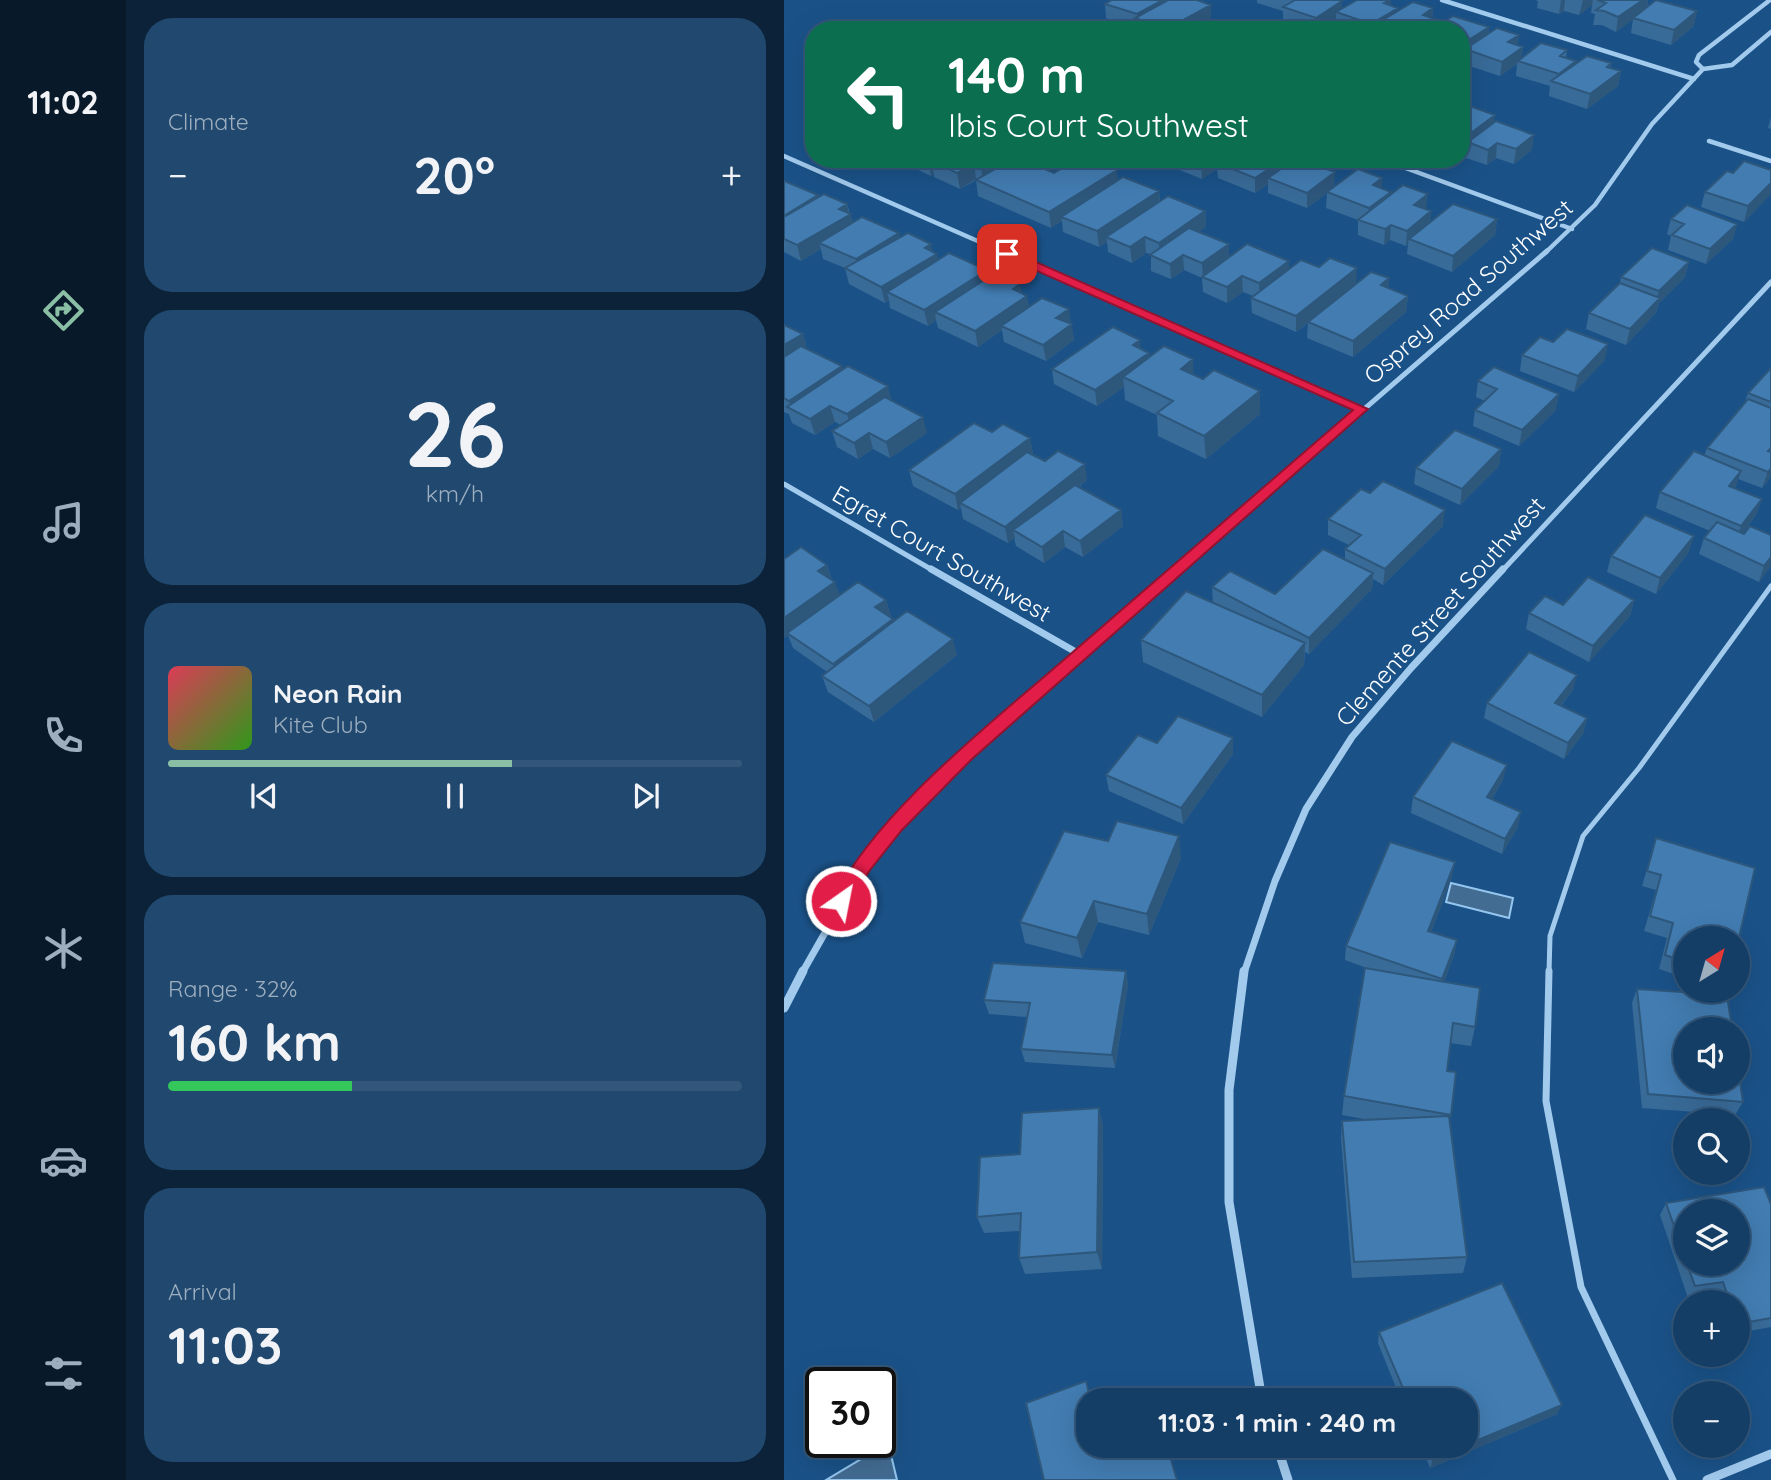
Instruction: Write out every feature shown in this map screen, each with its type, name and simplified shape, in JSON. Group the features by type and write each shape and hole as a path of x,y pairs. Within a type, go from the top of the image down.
{"street":[{"path":"1442,0 1694,79"},
{"name":"Osprey Road Southwest","path":"784,1008 829,919 864,865 896,825 966,754 1572,229 1595,205 1652,124 1703,69 1696,62 1699,55 1770,0"},
{"path":"1703,69 1721,69 1732,65 1771,32"},
{"path":"1709,141 1771,161"},
{"path":"784,156 805,165"},
{"path":"811,168 1362,409"},
{"path":"1406,168 1572,229"},
{"name":"Clemente Street Southwest","path":"1260,1388 1229,1202 1228,1090 1245,964 1275,881 1306,809 1352,737 1411,668 1771,282"},
{"name":"Egret Court Southwest","path":"784,484 1081,655"},
{"path":"1707,1480 1771,1454"},
{"path":"1281,1458 1288,1480"}],"lane":[{"path":"1673,1480 1581,1287 1546,1101 1550,936 1583,836 1639,768 1771,586"}],"water":[{"path":"1451,883 1513,898 1509,918 1446,902"},
{"path":"863,1458 892,1458 897,1480 826,1480"}],"building":[{"path":"1112,0 1163,0 1137,14 1105,4"},
{"path":"1168,0 1197,0 1211,5 1182,21 1144,21 1135,18"},
{"path":"1295,0 1342,1 1316,18 1283,7"},
{"path":"1357,0 1390,0 1384,3 1398,8 1376,21 1362,21 1336,12"},
{"path":"1597,0 1643,0 1618,17 1596,10 1606,3"},
{"path":"1656,0 1697,11 1674,30 1633,18"},
{"path":"1413,2 1433,8 1423,15 1438,20 1436,21 1381,21"},
{"path":"1453,16 1469,21 1445,21"},
{"path":"1470,21 1489,27 1470,39"},
{"path":"1497,28 1519,35 1508,42 1523,47 1502,62 1470,51 1470,46"},
{"path":"1541,43 1567,50 1560,56 1576,61 1559,74 1518,61"},
{"path":"1587,56 1611,63 1607,67 1621,71 1590,94 1551,81"},
{"path":"1470,106 1495,115 1471,133"},
{"path":"1496,121 1534,135 1516,149 1497,143 1488,150 1470,140"},
{"path":"1744,161 1771,170 1771,183 1748,206 1705,192 1727,171 1733,173"},
{"path":"946,168 966,168 957,173"},
{"path":"997,168 1042,168 1054,173 1063,168 1117,170 1049,212 976,180"},
{"path":"1230,168 1270,168 1255,178"},
{"path":"1282,168 1323,168 1335,172 1307,193 1268,178"},
{"path":"1358,169 1382,178 1373,185 1391,192 1369,208 1327,192"},
{"path":"1123,177 1159,191 1097,231 1061,217"},
{"path":"784,181 818,195 784,216"},
{"path":"1403,185 1428,194 1414,205 1431,211 1407,231 1391,225 1385,229 1358,220"},
{"path":"824,194 847,204 839,209 851,214 797,245 784,239 784,217"},
{"path":"1168,196 1205,211 1159,243 1145,237 1130,247 1106,237"},
{"path":"1453,204 1497,219 1453,256 1409,239"},
{"path":"1687,205 1737,224 1710,249 1672,235 1684,224 1671,219"},
{"path":"862,217 899,233 856,259 819,243"},
{"path":"1189,228 1229,244 1202,263 1183,255 1170,264 1150,255"},
{"path":"908,233 931,244 925,248 937,254 881,287 845,268"},
{"path":"1247,244 1289,261 1259,283 1242,276 1227,287 1202,277"},
{"path":"1652,248 1689,262 1659,291 1621,277"},
{"path":"949,253 987,270 924,310 887,292"},
{"path":"1330,258 1357,268 1296,316 1251,298 1301,260 1319,267"},
{"path":"1371,272 1389,278 1381,285 1408,296 1353,341 1308,322"},
{"path":"995,273 1020,284 1013,289 1027,296 975,331 935,312"},
{"path":"1620,283 1660,298 1630,329 1589,313"},
{"path":"1042,298 1069,309 1056,318 1072,324 1043,345 1001,326"},
{"path":"784,325 803,334 784,345"},
{"path":"1113,327 1140,340 1133,345 1149,353 1095,390 1052,369"},
{"path":"1567,329 1608,344 1578,376 1522,355 1540,337 1553,342"},
{"path":"801,346 842,366 789,401 784,398 784,357"},
{"path":"1164,346 1193,359 1181,369 1203,379 1214,370 1260,391 1204,436 1157,413 1173,401 1123,377"},
{"path":"848,366 888,386 847,414 830,406 810,419 787,407"},
{"path":"1494,367 1559,394 1522,430 1475,410 1497,389 1478,381"},
{"path":"1771,368 1771,402 1748,393"},
{"path":"885,397 923,417 886,442 869,433 854,443 832,431"},
{"path":"1748,399 1771,408 1771,448 1768,451 1771,452 1771,468 1768,472 1707,448"},
{"path":"974,423 992,432 1003,424 1030,438 955,494 909,470"},
{"path":"1455,430 1501,449 1462,489 1416,468"},
{"path":"1058,451 1085,464 1005,527 960,503 1027,452 1045,461"},
{"path":"1694,451 1741,471 1729,486 1762,499 1741,526 1660,492"},
{"path":"1383,481 1445,510 1385,569 1345,549 1361,535 1328,519 1361,489 1370,493"},
{"path":"1075,485 1121,510 1080,541 1063,531 1042,547 1013,530"},
{"path":"1645,515 1694,536 1660,578 1611,556"},
{"path":"1717,522 1744,534 1750,526 1771,535 1771,557 1764,566 1704,538"},
{"path":"801,547 827,565 818,571 835,582 784,618 784,559"},
{"path":"1323,549 1373,573 1309,638 1212,587 1230,571 1275,594"},
{"path":"1588,577 1634,600 1593,646 1529,613 1545,596 1563,605"},
{"path":"858,582 886,600 875,607 893,619 833,664 787,633"},
{"path":"1186,591 1305,643 1262,695 1141,640"},
{"path":"907,611 953,639 869,706 822,676"},
{"path":"1529,652 1577,675 1555,703 1587,718 1568,743 1487,703"},
{"path":"1178,716 1233,738 1181,808 1106,775 1138,735 1157,743"},
{"path":"1452,741 1507,765 1487,797 1521,812 1505,839 1413,797"},
{"path":"1117,821 1179,836 1147,914 1094,901 1077,938 1020,922 1064,831 1108,841"},
{"path":"1656,838 1755,868 1742,926 1673,926 1673,958 1665,955 1673,923 1650,916 1661,875 1647,871"},
{"path":"1390,842 1455,862 1428,931 1457,940 1442,979 1346,946"},
{"path":"993,963 1126,971 1112,1055 1021,1049 1030,1003 984,1000"},
{"path":"1365,968 1480,988 1475,1027 1453,1023 1447,1071 1456,1072 1451,1115 1344,1096"},
{"path":"1637,989 1673,991 1673,1003 1728,1003 1730,1017 1673,1017 1673,1094 1742,1094 1743,1102 1648,1094"},
{"path":"1099,1108 1097,1252 1019,1258 1021,1213 977,1217 980,1157 1020,1154 1022,1113"},
{"path":"1449,1116 1467,1257 1354,1262 1342,1121"},
{"path":"1764,1187 1771,1204 1771,1318 1750,1322 1750,1290 1726,1290 1723,1282 1695,1286 1691,1276 1750,1276 1750,1199 1690,1199"},
{"path":"1673,1202 1673,1223 1666,1203"},
{"path":"1502,1283 1562,1405 1478,1440 1478,1388 1403,1388 1379,1332"},
{"path":"1086,1381 1088,1388 1076,1388 1076,1458 1171,1458 1177,1480 1044,1480 1026,1403"}],"route":[{"path":"841,901 864,865 896,825 966,754 1362,409 1007,254"}]}
